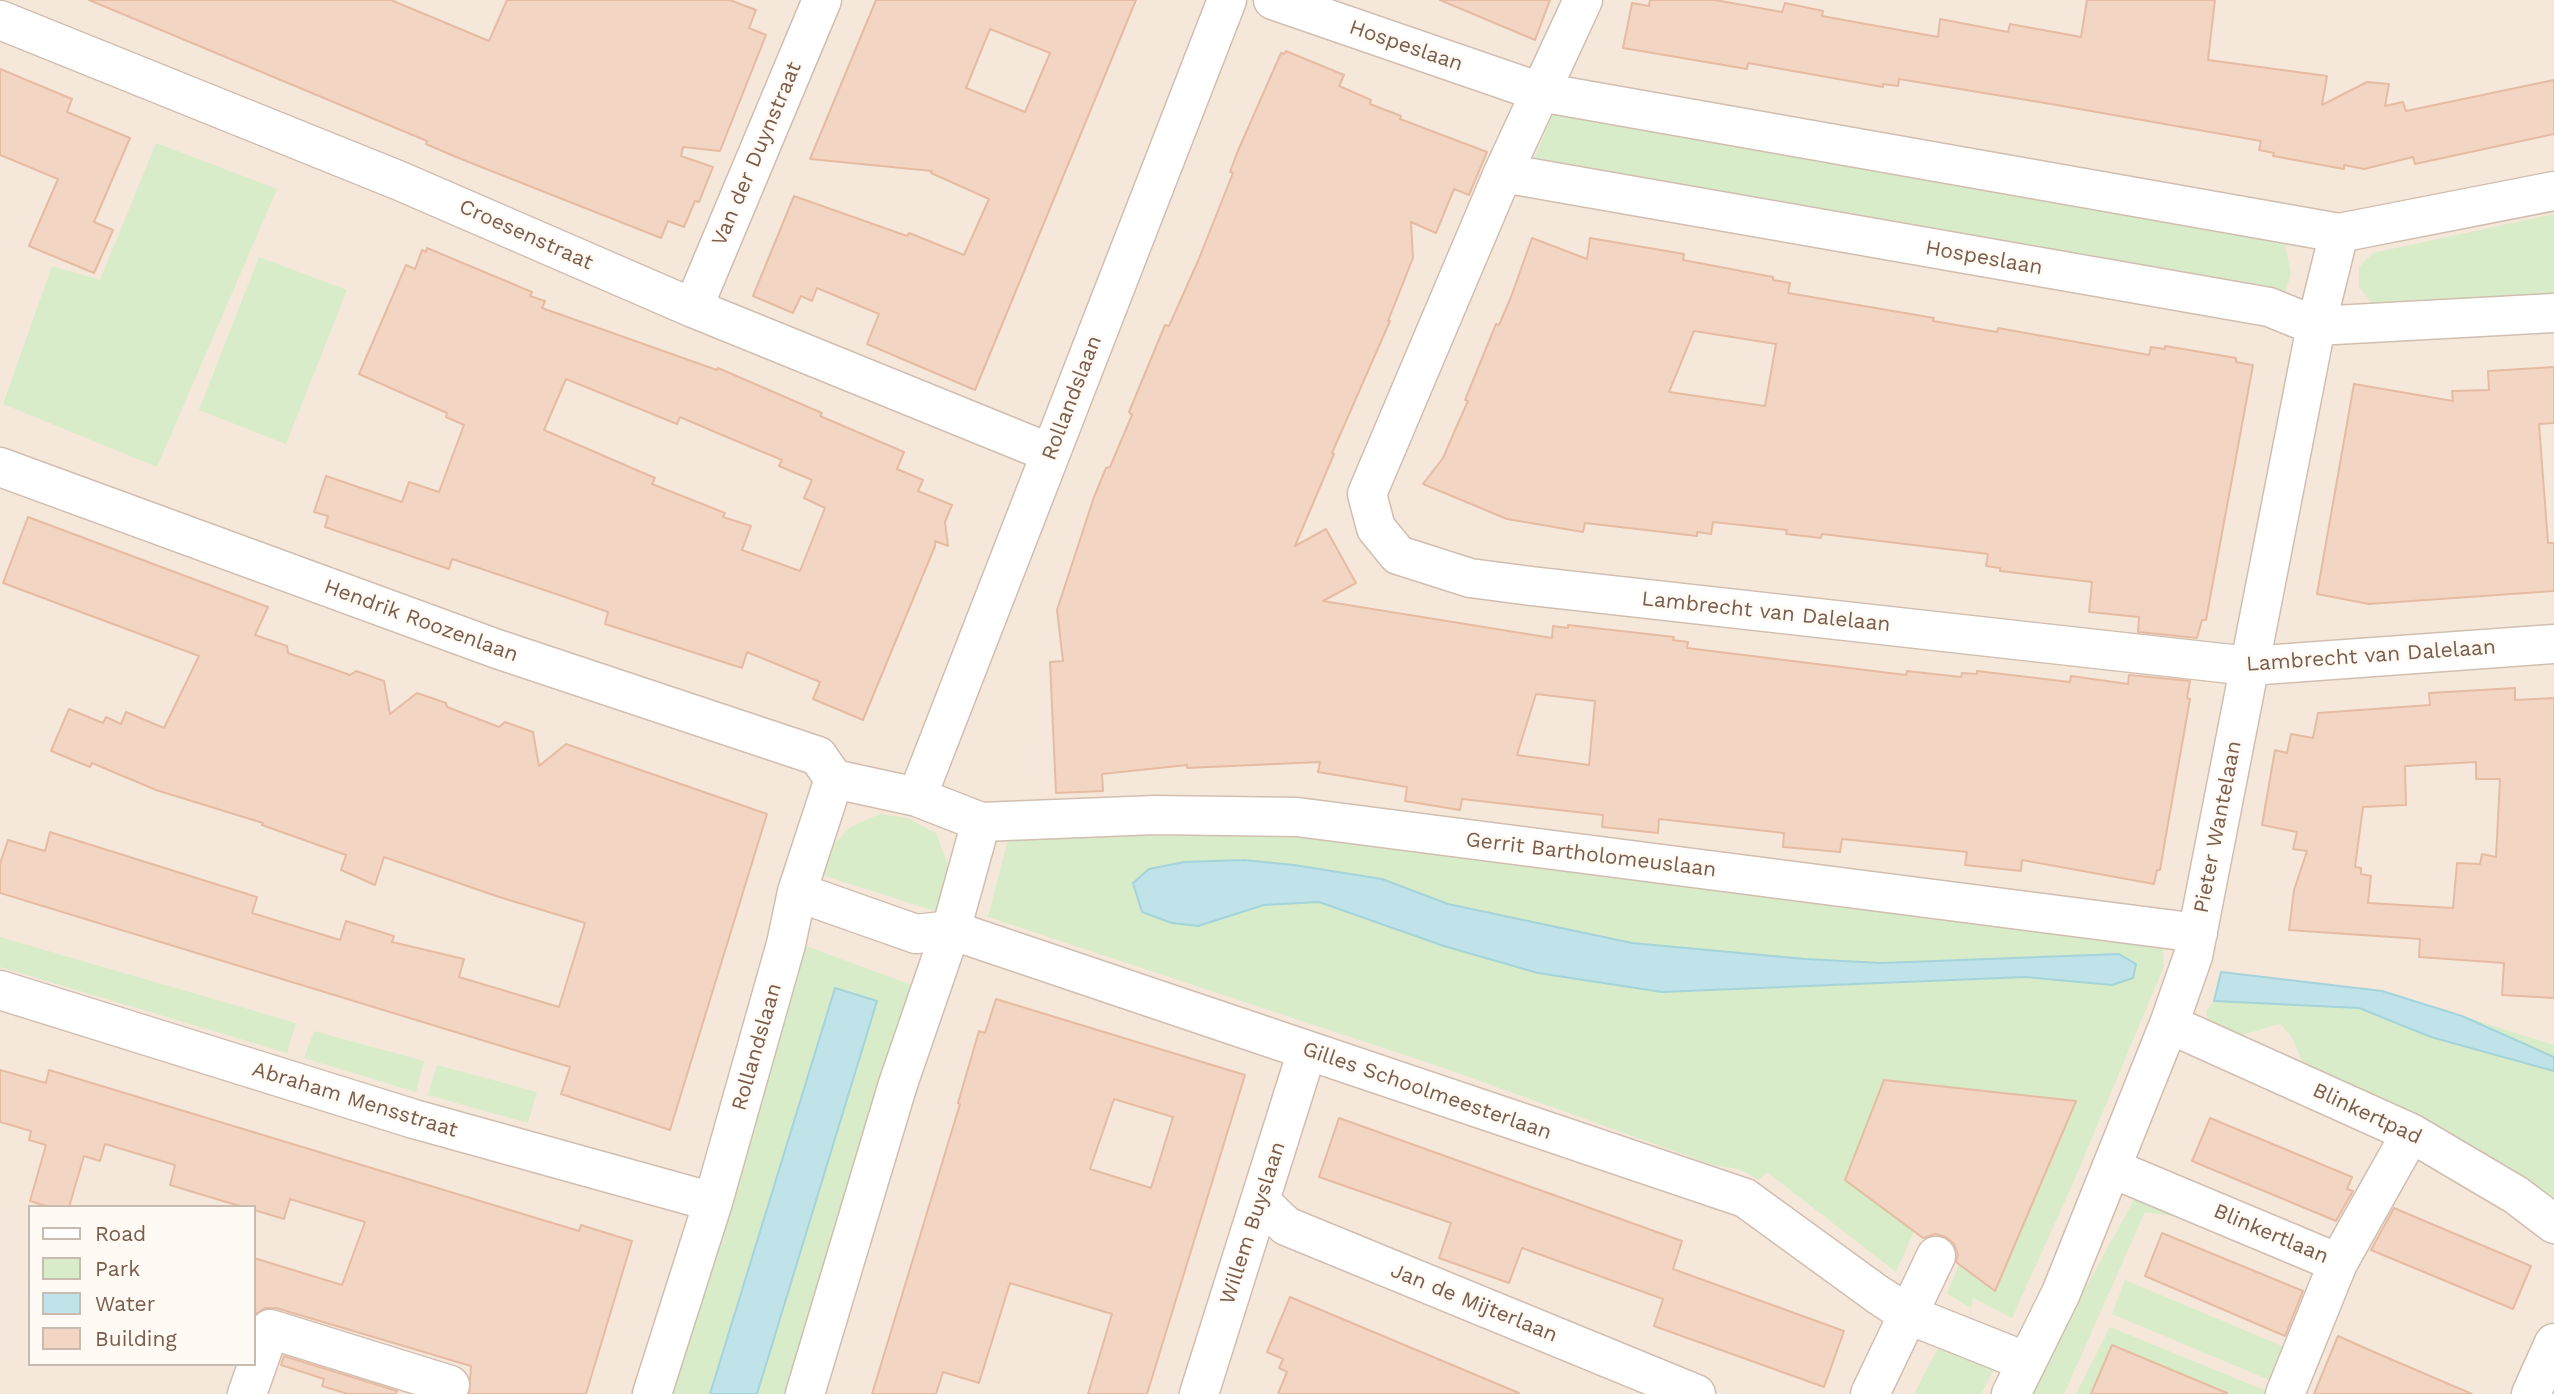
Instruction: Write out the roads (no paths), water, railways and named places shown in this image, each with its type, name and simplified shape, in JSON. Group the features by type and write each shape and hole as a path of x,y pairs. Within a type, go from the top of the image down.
{"street":[{"name":"Van der Duynstraat","path":"693,308 822,0"},
{"name":"Rollandslaan","path":"917,797 1227,0"},
{"name":"Hospeslaan","path":"1273,0 1540,92 2339,233 2554,191"},
{"path":"1503,173 1583,0"},
{"name":"Croesenstraat","path":"12,15 693,308 1050,453"},
{"name":"Hospeslaan","path":"1503,173 2269,307 2316,326 2554,313"},
{"name":"Lambrecht van Dalelaan","path":"1503,173 1367,494 1376,528 1398,555 1469,578 2249,666 2554,644"},
{"name":"Pieter Wantelaan","path":"2019,1378 2061,1293 2169,1024 2193,956 2316,326 2339,233"},
{"name":"Hendrik Roozenlaan","path":"0,467 497,649 818,756 834,779"},
{"name":"Rollandslaan","path":"652,1394 713,1202 786,944 797,892 834,779"},
{"path":"805,1394 898,1084 951,930 982,822 917,797 834,779"},
{"name":"Gerrit Bartholomeuslaan","path":"982,822 1155,815 1297,817 2198,933"},
{"name":"Gilles Schoolmeesterlaan","path":"797,892 916,934 951,930 1745,1198 1877,1294 2019,1378"},
{"name":"Abraham Mensstraat","path":"0,990 414,1119 713,1202"},
{"name":"Blinkertpad","path":"2169,1024 2411,1133 2516,1195 2554,1224"},
{"name":"Willem Buyslaan","path":"1199,1394 1307,1051"},
{"path":"2338,1262 2411,1133"},
{"name":"Blinkertlaan","path":"2111,1168 2338,1262 2286,1394"},
{"name":"Jan de Mijterlaan","path":"1260,1200 1286,1226 1696,1394"},
{"path":"1870,1394 1936,1256"},
{"path":"247,1394 270,1329 450,1385"},
{"path":"2531,1394 2554,1343"}],"water":[{"path":"1243,860 1382,879 1448,904 1632,943 1805,959 1882,963 2119,954 2136,964 2133,978 2112,985 2025,977 1662,992 1538,973 1444,946 1319,902 1264,905 1198,926 1172,923 1142,912 1133,883 1149,869 1184,862"},
{"path":"2221,972 2382,991 2462,1016 2554,1057 2554,1071 2431,1037 2359,1008 2214,1001"},
{"path":"835,988 877,1001 757,1394 710,1394"}]}
